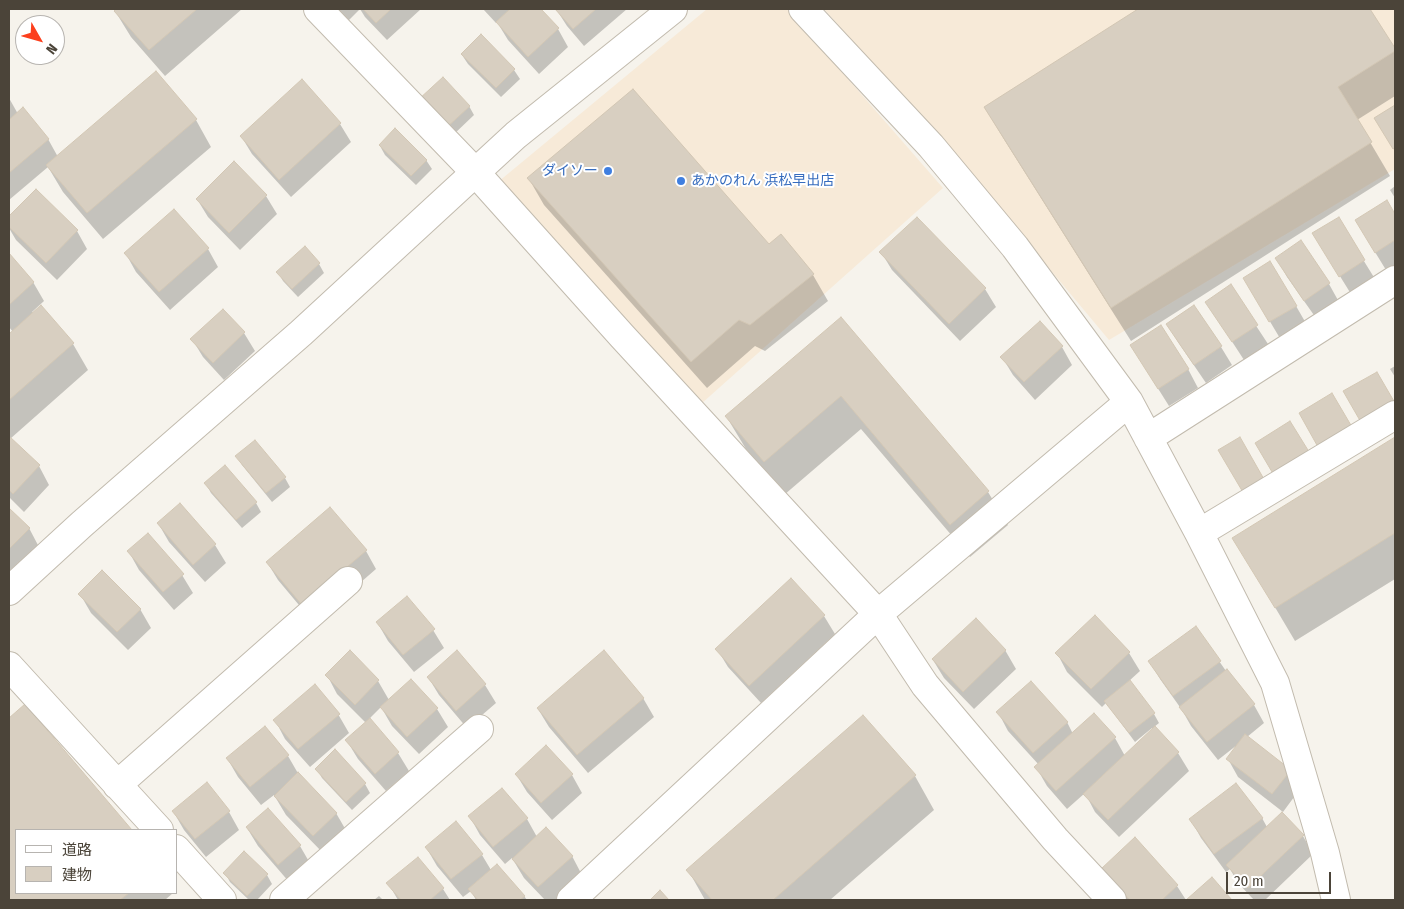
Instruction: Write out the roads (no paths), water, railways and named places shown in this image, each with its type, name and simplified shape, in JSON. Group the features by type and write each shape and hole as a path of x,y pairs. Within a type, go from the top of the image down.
{"street":[{"path":"318,9 475,172 622,336 878,614 925,685 1055,839 1112,900"},
{"path":"9,591 82,524 302,333 516,135 673,9"},
{"path":"803,9 937,153 1015,248 1129,402 1199,533 1275,683 1325,853 1336,900"},
{"path":"1148,438 1395,280"},
{"path":"570,900 878,614 1129,402"},
{"path":"1199,533 1395,415"},
{"path":"118,785 348,581"},
{"path":"9,666 158,829"},
{"path":"284,900 479,729"},
{"path":"178,851 222,900"}],"place":[{"name":"ダイソー","path":"608,171"},
{"name":"あかのれん 浜松早出店","path":"681,181"}]}
